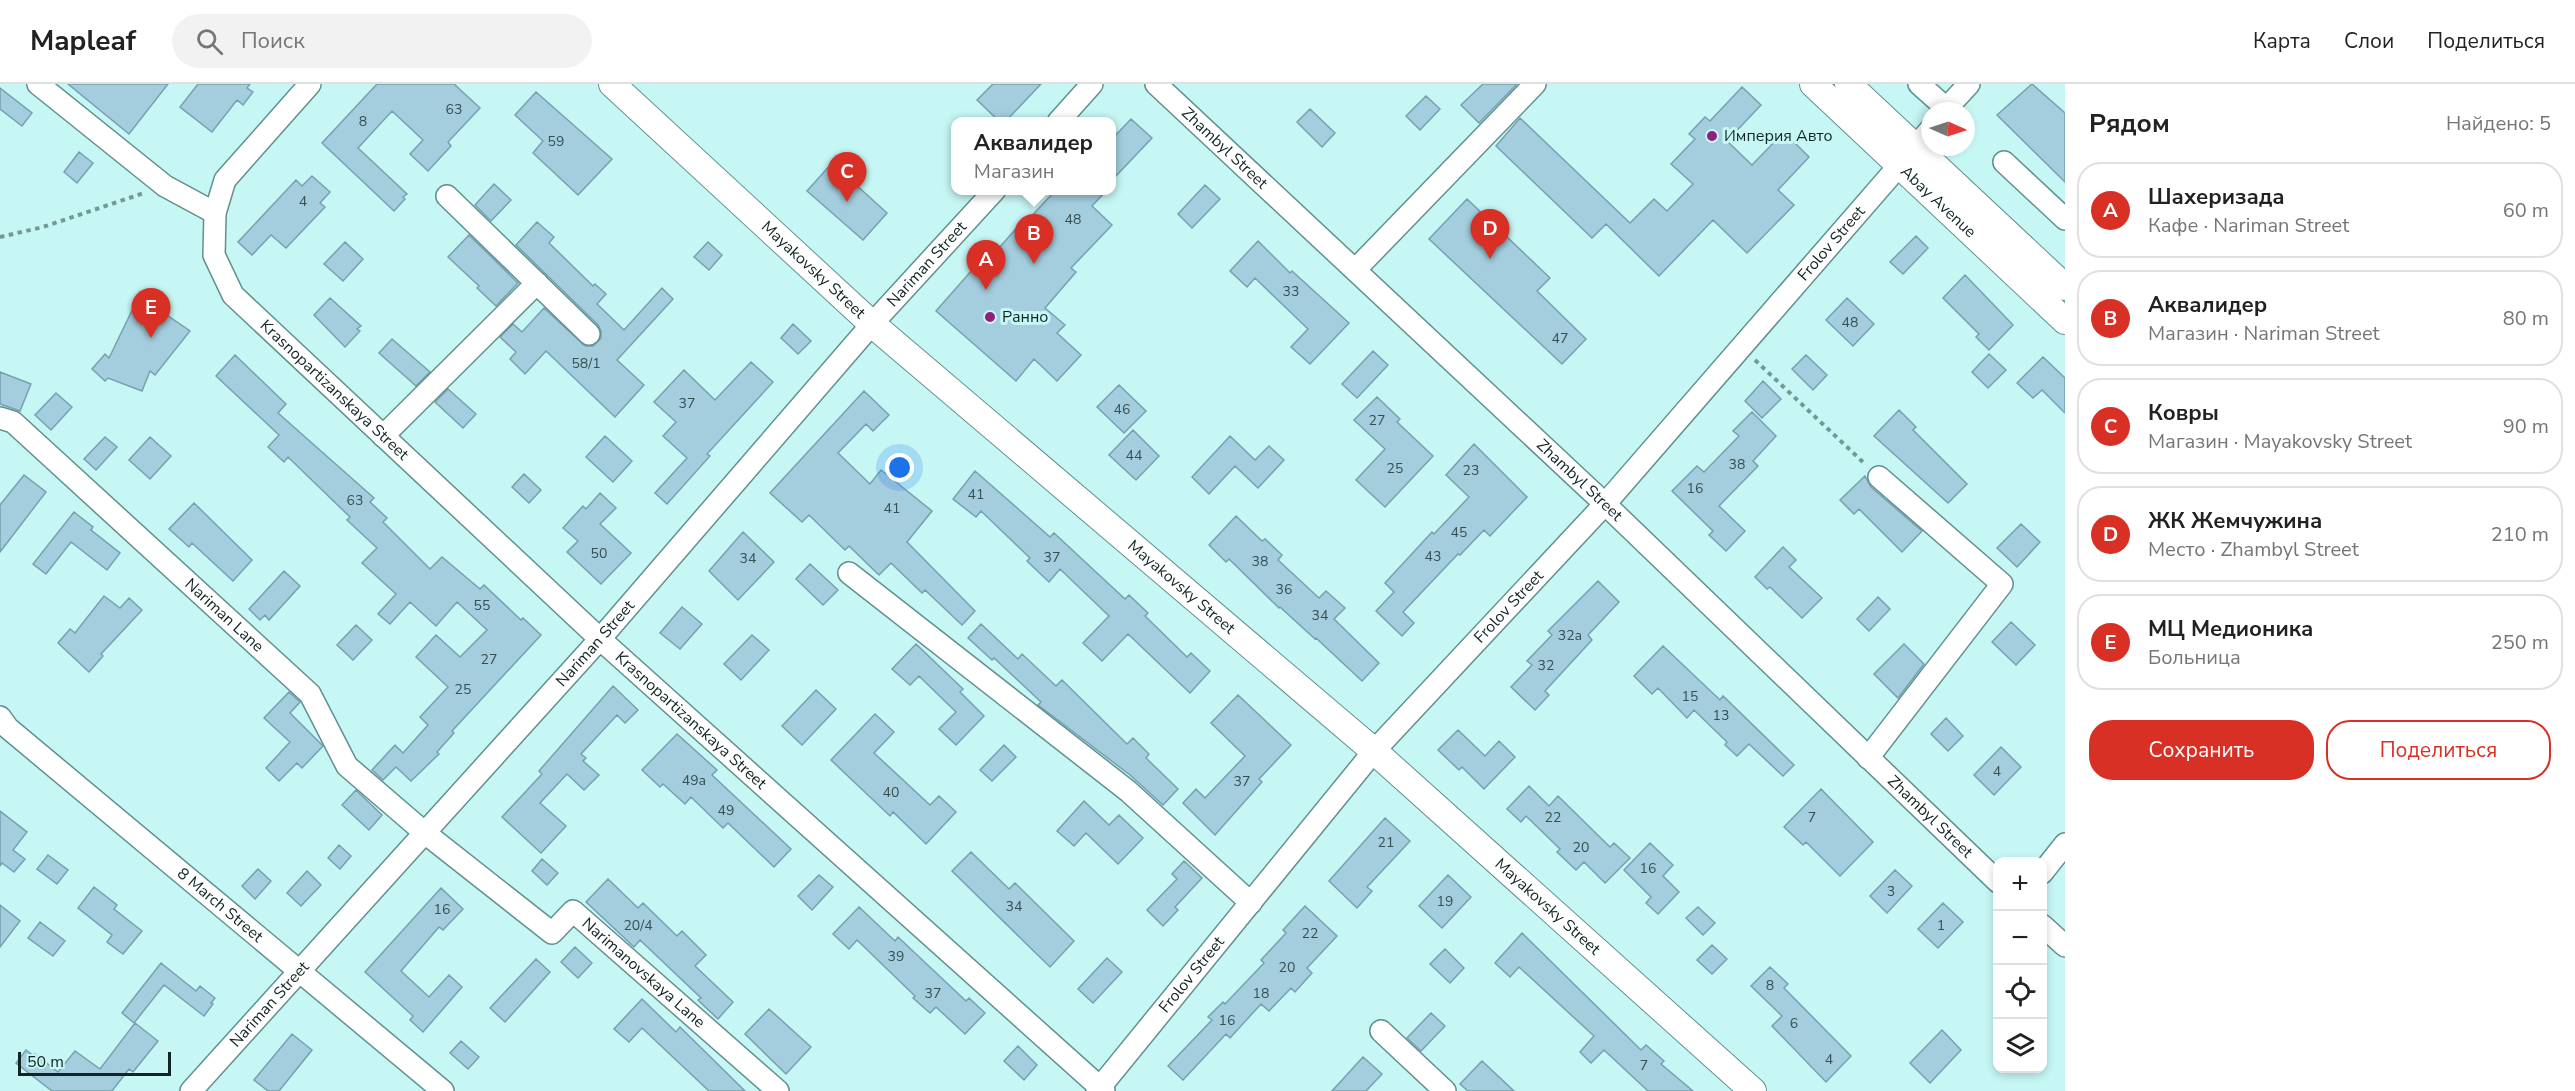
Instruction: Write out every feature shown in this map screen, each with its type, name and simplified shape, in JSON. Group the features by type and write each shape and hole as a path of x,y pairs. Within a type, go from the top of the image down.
{"main road":[{"name":"Mayakovsky Street","path":"612,84 872,324 1374,752 1753,1091"},
{"name":"Abay Avenue","path":"1813,84 1915,147 2065,321"},
{"name":"Abay Avenue","path":"1848,84 2065,287"}],"street":[{"path":"38,84 165,186 214,213 225,180 310,84"},
{"path":"1062,117 1092,84"},
{"name":"Zhambyl Street","path":"1156,84 1605,504 1993,877"},
{"path":"1355,270 1535,84"},
{"path":"1919,84 1937,102"},
{"path":"1952,102 1969,84"},
{"name":"Frolov Street","path":"1101,1090 1374,752 1605,504 1915,147"},
{"path":"2004,162 2065,219"},
{"path":"447,195 589,334"},
{"name":"Nariman Street","path":"191,1091 600,639 872,324 989,195"},
{"name":"Krasnopartizanskaya Street","path":"214,213 214,255 233,295 600,639 1101,1090"},
{"path":"383,436 537,283"},
{"name":"Nariman Lane","path":"0,418 13,422 310,694 347,766 425,833"},
{"path":"1868,758 2002,584 1879,477"},
{"path":"849,573 1128,791 1251,903"},
{"name":"8 March Street","path":"0,717 8,728 443,1091"},
{"name":"Narimanovskaya Lane","path":"425,833 552,933 573,911 778,1091"},
{"path":"2047,868 2065,844"},
{"path":"2047,929 2065,946"},
{"path":"1381,1031 1445,1091"}],"path":[{"path":"0,237 43,227 165,186"},
{"path":"1742,347 1879,477"}],"building":[{"path":"68,84 168,84 129,134"},
{"path":"198,84 250,84 247,88 253,92 243,105 237,100 212,132 180,107"},
{"path":"377,84 454,84 480,108 448,142 451,146 428,171 410,154 423,140 392,111 358,148 407,194 394,211 322,143"},
{"path":"993,84 1041,84 1010,117 995,117 977,100"},
{"path":"1483,84 1517,84 1479,123 1461,105"},
{"path":"2032,84 2065,113 2065,182 1997,115"},
{"path":"1742,87 1761,105 1727,141 1752,165 1784,132 1809,157 1778,190 1794,205 1747,253 1713,220 1659,276 1606,224 1592,238 1496,146 1520,118 1630,223 1654,199 1667,211 1693,184 1671,164 1695,139 1689,134 1705,117 1710,121"},
{"path":"0,88 32,113 22,126 0,109"},
{"path":"536,92 612,159 578,195 533,153 543,141 515,115"},
{"path":"1426,96 1440,109 1420,130 1406,116"},
{"path":"1310,109 1335,133 1322,147 1297,122"},
{"path":"1131,119 1152,138 1116,176 1116,135"},
{"path":"79,152 93,163 77,183 64,172"},
{"path":"832,163 887,213 863,240 807,191"},
{"path":"312,176 330,192 320,203 325,207 286,248 271,235 252,255 238,242 296,180 302,186"},
{"path":"494,184 511,200 491,221 475,205"},
{"path":"1205,185 1220,199 1192,228 1178,214"},
{"path":"1051,195 1102,195 1092,206 1112,225 1071,268 1076,272 1045,308 1065,325 1057,333 1081,355 1057,381 1034,359 1016,381 936,311 980,261 984,265 1021,223 1023,225"},
{"path":"1467,199 1550,278 1537,291 1586,339 1562,364 1429,239"},
{"path":"537,222 554,237 549,243 593,286 595,284 606,294 597,304 624,330 662,288 673,299 617,360 644,385 615,417 546,351 525,374 510,359 516,352 500,337 513,324 522,332 544,308 585,346 593,346 601,338 598,325 516,245"},
{"path":"469,235 518,283 496,306 477,288 479,286 448,257"},
{"path":"1916,236 1928,248 1903,274 1890,262"},
{"path":"1258,241 1290,273 1292,271 1349,323 1310,364 1291,347 1308,329 1255,278 1247,287 1230,271"},
{"path":"345,242 363,259 343,281 324,264"},
{"path":"708,242 722,255 709,270 694,257"},
{"path":"1965,275 2013,325 1989,350 1976,337 1979,334 1943,298"},
{"path":"139,296 190,331 155,375 150,371 142,391 108,378 105,381 92,369 105,354 109,358"},
{"path":"330,298 361,326 357,329 360,331 345,347 314,315"},
{"path":"1847,298 1874,324 1853,346 1826,320"},
{"path":"793,324 811,341 798,354 781,338"},
{"path":"392,339 430,372 416,386 379,353"},
{"path":"1373,351 1388,365 1357,398 1342,384"},
{"path":"1989,354 2006,370 1988,388 1972,372"},
{"path":"235,355 286,404 278,413 374,498 370,502 387,518 383,522 430,569 442,557 480,589 484,585 521,620 523,618 541,635 452,731 454,733 437,752 439,754 411,781 396,767 383,780 372,770 395,745 403,753 428,725 420,717 448,687 416,657 436,635 460,657 487,630 457,602 436,626 410,602 390,624 378,614 396,594 362,563 377,548 347,520 350,517 288,457 284,462 268,447 279,435 216,376"},
{"path":"1806,355 1827,375 1813,390 1792,369"},
{"path":"2043,357 2065,378 2065,413 2042,390 2033,398 2017,383"},
{"path":"751,362 773,382 707,454 710,456 667,504 655,493 687,458 663,436 676,422 654,402 684,370 715,400"},
{"path":"0,372 31,384 20,411 0,404"},
{"path":"1763,381 1781,399 1762,418 1745,401"},
{"path":"1119,385 1146,411 1124,433 1097,407"},
{"path":"448,389 476,414 463,428 435,402"},
{"path":"864,391 889,415 873,431 866,424 838,453 870,484 881,470 932,511 907,542 975,611 962,625 925,590 922,593 891,563 879,575 849,546 845,550 809,515 802,522 770,493"},
{"path":"56,393 72,407 51,430 35,415"},
{"path":"1377,397 1400,419 1397,422 1433,456 1385,507 1356,480 1385,449 1354,420"},
{"path":"1899,410 1916,427 1913,430 1967,484 1948,503 1874,436"},
{"path":"1752,412 1776,436 1753,461 1758,466 1719,506 1745,531 1726,551 1709,535 1713,531 1672,491 1697,466 1704,472 1739,436 1733,431"},
{"path":"1133,430 1159,456 1136,480 1109,455"},
{"path":"605,436 632,461 613,482 586,457"},
{"path":"1230,436 1255,460 1269,446 1284,460 1258,488 1235,466 1209,494 1192,477"},
{"path":"105,437 117,447 96,470 84,459"},
{"path":"150,437 171,456 150,479 129,460"},
{"path":"1474,444 1527,497 1490,536 1484,530 1460,555 1458,554 1403,612 1414,623 1402,636 1376,611 1394,592 1385,583 1432,532 1434,534 1469,497 1446,475"},
{"path":"975,471 1050,537 1054,533 1125,599 1129,595 1148,613 1145,616 1187,657 1191,653 1210,671 1190,693 1128,634 1102,661 1083,643 1109,616 1060,569 1049,582 1027,561 1030,558 981,511 976,517 953,499"},
{"path":"524,474 541,490 529,503 512,487"},
{"path":"24,475 46,492 0,552 0,505"},
{"path":"1865,476 1871,487 1922,531 1902,552 1859,509 1854,514 1840,500"},
{"path":"600,493 616,508 600,524 631,553 601,584 567,552 578,541 563,528 583,506 586,509"},
{"path":"194,503 252,560 233,581 192,543 189,547 169,529"},
{"path":"74,512 93,527 91,530 120,553 107,570 71,542 46,574 33,564"},
{"path":"1236,516 1262,541 1265,539 1282,555 1278,560 1319,598 1326,591 1345,608 1334,619 1379,663 1362,681 1316,638 1279,608 1229,559 1226,562 1209,545"},
{"path":"2021,524 2040,542 2017,567 1997,548"},
{"path":"743,532 774,562 738,600 709,571"},
{"path":"1783,547 1796,560 1789,567 1822,598 1802,618 1770,587 1767,589 1755,577"},
{"path":"810,564 838,590 823,605 796,579"},
{"path":"284,571 300,586 269,620 265,615 260,620 249,609"},
{"path":"1598,581 1619,602 1588,635 1592,640 1545,691 1549,695 1535,710 1511,687 1532,665 1527,661 1552,635 1548,631"},
{"path":"104,596 120,608 129,598 142,610 101,654 103,656 89,672 58,643 70,629 75,633"},
{"path":"1878,597 1890,609 1869,631 1857,619"},
{"path":"682,607 702,624 680,649 660,633"},
{"path":"2011,622 2035,645 2016,665 1992,642"},
{"path":"981,624 1018,659 1022,654 1056,686 1062,680 1127,744 1133,738 1149,754 1146,758 1178,789 1163,805 1130,775 1038,705 1041,702 994,658 992,660 968,638"},
{"path":"356,625 372,640 353,660 337,645"},
{"path":"752,635 769,650 741,680 724,664"},
{"path":"916,644 963,689 960,692 984,716 956,745 939,729 956,712 919,676 910,685 892,669"},
{"path":"1904,644 1924,664 1898,698 1874,674"},
{"path":"1663,646 1720,700 1723,696 1794,765 1783,776 1749,744 1737,756 1725,745 1727,742 1694,710 1687,718 1658,688 1652,694 1634,676"},
{"path":"613,686 638,710 625,723 617,715 581,754 586,758 583,761 599,775 584,790 567,774 540,803 566,826 541,853 502,817 542,774 539,771"},
{"path":"816,690 836,709 802,745 782,726"},
{"path":"289,692 300,702 290,713 323,746 302,768 297,763 279,781 266,768 290,742 264,718"},
{"path":"1238,695 1291,745 1259,779 1262,782 1215,835 1183,803 1196,789 1205,798 1245,756 1211,723"},
{"path":"875,714 894,732 874,753 930,805 939,796 956,812 926,844 893,812 890,816 831,760"},
{"path":"1946,718 1963,736 1948,751 1931,734"},
{"path":"1458,730 1485,756 1499,741 1515,757 1484,789 1462,767 1459,770 1438,750"},
{"path":"677,734 717,770 712,775 791,849 774,867 728,823 723,828 691,797 685,804 663,784 660,787 642,770"},
{"path":"1004,745 1016,757 992,781 980,770"},
{"path":"2001,747 2021,767 1994,795 1974,775"},
{"path":"1529,786 1549,806 1558,796 1610,847 1614,843 1630,858 1605,883 1584,862 1576,870 1557,852 1560,849 1526,816 1521,822 1507,809"},
{"path":"1821,789 1873,842 1840,876 1806,842 1803,845 1784,827"},
{"path":"356,790 382,815 369,830 342,805"},
{"path":"1084,801 1109,825 1119,815 1143,838 1118,864 1086,833 1074,846 1057,831"},
{"path":"0,811 27,832 13,850 25,859 14,872 2,863 0,866"},
{"path":"1385,818 1410,841 1367,887 1372,891 1357,908 1329,881"},
{"path":"1650,843 1673,865 1663,876 1679,892 1658,914 1646,903 1651,897 1624,870"},
{"path":"339,845 351,856 340,869 328,858"},
{"path":"971,852 1009,889 1015,883 1074,941 1050,967 952,871"},
{"path":"48,855 68,870 57,884 37,869"},
{"path":"542,859 558,873 547,885 532,871"},
{"path":"1184,861 1202,878 1175,907 1178,910 1163,926 1147,910 1177,879 1172,874"},
{"path":"258,869 271,881 255,899 242,886"},
{"path":"1895,870 1912,886 1887,913 1870,896"},
{"path":"307,871 321,885 301,906 287,893"},
{"path":"819,875 833,887 812,910 798,896"},
{"path":"1448,875 1471,897 1442,928 1419,906"},
{"path":"608,879 638,908 643,903 677,936 682,931 706,955 695,966 733,1002 718,1019 698,1000 701,998 640,940 634,947 586,902"},
{"path":"94,887 117,905 114,909 142,931 123,954 107,942 112,935 78,908"},
{"path":"441,888 463,909 443,930 439,927 401,971 429,997 449,975 462,987 423,1032 410,1020 413,1016 365,972"},
{"path":"1943,903 1963,922 1938,948 1918,929"},
{"path":"0,905 20,921 0,947"},
{"path":"1305,906 1337,936 1307,968 1312,973 1295,992 1291,988 1269,1011 1261,1004 1230,1038 1226,1034 1183,1080 1168,1066 1212,1020 1208,1017 1223,1002 1225,1004 1264,963 1261,960 1286,933 1283,930"},
{"path":"859,907 895,941 898,937 966,1001 969,998 985,1013 965,1034 936,1007 930,1013 857,940 849,949 833,934"},
{"path":"1698,907 1715,923 1703,935 1686,918"},
{"path":"40,922 65,941 53,956 28,938"},
{"path":"1522,933 1641,1050 1646,1045 1664,1061 1661,1064 1693,1091 1648,1091 1604,1050 1591,1063 1580,1052 1594,1036 1519,967 1510,977 1495,963"},
{"path":"1712,945 1727,959 1712,974 1697,960"},
{"path":"575,947 592,963 578,978 561,962"},
{"path":"1445,949 1464,968 1450,983 1430,964"},
{"path":"1107,958 1122,972 1093,1003 1078,989"},
{"path":"536,959 550,972 505,1022 490,1008"},
{"path":"161,963 196,991 200,986 215,998 204,1016 164,985 134,1023 122,1013"},
{"path":"1770,967 1788,984 1784,988 1851,1056 1826,1082 1772,1026 1782,1016 1751,986"},
{"path":"642,999 676,1032 680,1027 745,1091 709,1091 642,1028 629,1042 614,1029"},
{"path":"769,1009 811,1047 786,1074 745,1034"},
{"path":"1431,1013 1445,1026 1421,1051 1407,1038"},
{"path":"135,1023 158,1041 133,1072 129,1069 112,1091 52,1091 16,1063 26,1050 34,1056 35,1054 58,1072 75,1051 100,1069"},
{"path":"1942,1030 1961,1050 1930,1083 1910,1063"},
{"path":"292,1034 312,1050 279,1091 268,1091 254,1080"},
{"path":"461,1041 479,1057 468,1069 450,1053"},
{"path":"1018,1046 1037,1065 1024,1080 1004,1061"},
{"path":"1363,1057 1382,1074 1366,1091 1332,1091"},
{"path":"1482,1061 1514,1091 1468,1091 1460,1084"}],"place":[{"name":"Империя Авто","path":"1712,136"},
{"name":"Ковры","path":"847,202"},
{"name":"ЖК Жемчужина","path":"1490,259"},
{"name":"Аквалидер","path":"1034,264"},
{"name":"Шахеризада","path":"986,290"},
{"name":"Ранно","path":"990,317"},
{"name":"МЦ Медионика","path":"151,338"}]}
